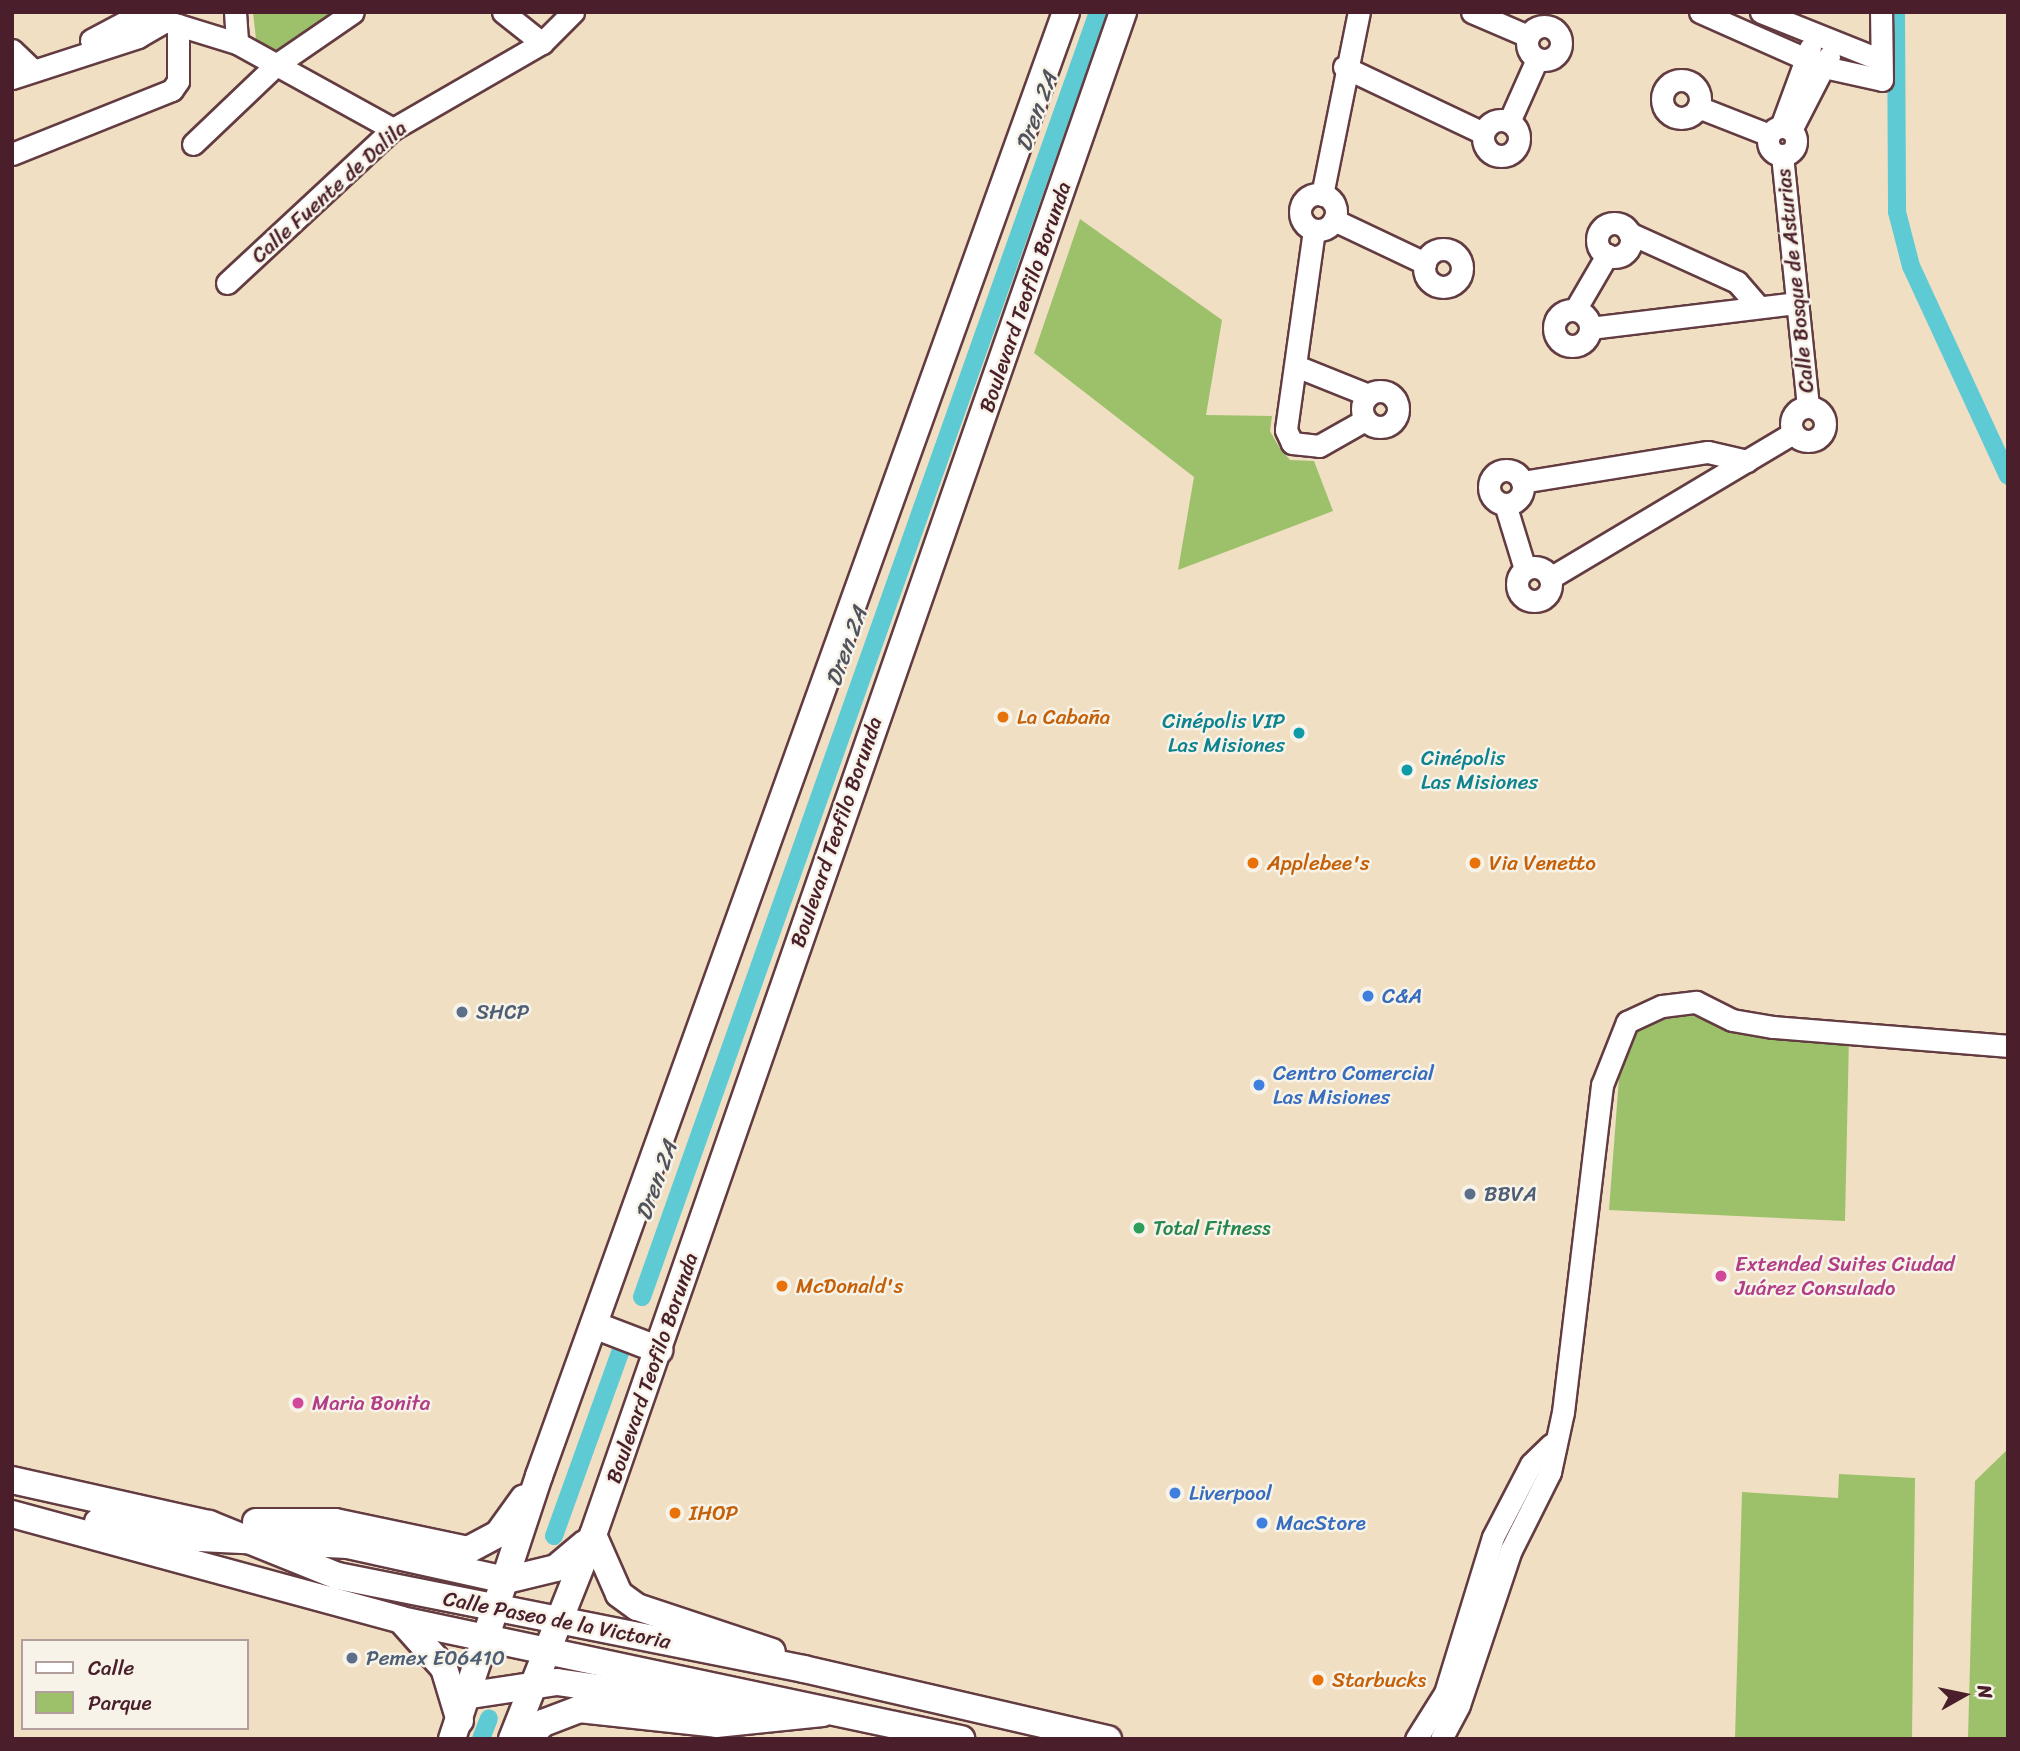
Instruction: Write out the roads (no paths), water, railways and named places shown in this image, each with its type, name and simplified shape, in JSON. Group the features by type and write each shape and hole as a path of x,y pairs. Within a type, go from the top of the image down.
{"main road":[{"path":"456,1730 471,1695 485,1636 539,1476 1066,12"},
{"name":"Boulevard Teofilo Borunda","path":"512,1739 593,1535 659,1350 1123,12"},
{"path":"594,1325 659,1350"},
{"path":"209,1524 335,1522 468,1550 509,1522 539,1476"},
{"name":"Calle Paseo de la Victoria","path":"12,1480 209,1524 237,1539 338,1576 804,1669 1108,1739"},
{"path":"12,1514 68,1515 177,1537 348,1545 506,1580 571,1561 593,1535 619,1594 637,1607 751,1642 804,1669"},
{"name":"Calle Paseo de la Victoria","path":"12,1514 401,1619 838,1710 961,1739"},
{"path":"401,1619 444,1668 456,1730"},
{"path":"471,1695 536,1682 716,1705 809,1692 970,1722 1000,1712"},
{"path":"528,1739 543,1723 579,1709 716,1724 838,1710"}],"street":[{"path":"235,12 237,43"},
{"path":"193,144 276,65 353,12"},
{"path":"503,12 542,43"},
{"name":"Calle Fuente de Dalila","path":"227,283 393,129 542,43 573,12"},
{"path":"1322,195 1344,67 1359,12"},
{"path":"1472,12 1528,36 1537,59 1509,121"},
{"path":"1700,12 1814,63 1882,70"},
{"path":"1761,12 1882,70"},
{"path":"1881,12 1882,70"},
{"path":"80,51 138,13 237,43 393,129"},
{"path":"12,78 80,51 138,37 172,23"},
{"path":"12,154 172,90 178,81 172,23"},
{"path":"1528,36 1542,25 1561,39 1555,56 1537,59"},
{"path":"1698,107 1780,131 1825,41"},
{"path":"12,50 33,69"},
{"path":"1344,67 1483,133 1488,151 1512,154 1520,137 1509,121"},
{"path":"1483,133 1494,121 1509,121"},
{"name":"Calle Bosque de Asturias","path":"1780,131 1770,149 1783,155 1808,407"},
{"path":"1314,230 1301,220 1300,209 1310,196 1322,195 1334,204 1334,220"},
{"path":"1314,230 1334,220"},
{"path":"1334,220 1425,263"},
{"path":"1759,307 1737,282 1629,233 1617,223 1602,228 1598,243 1607,255 1575,310 1555,320 1560,342 1577,346 1590,328 1797,303"},
{"path":"1314,230 1296,366 1284,415 1292,443 1319,446 1365,420"},
{"path":"1575,310 1590,328"},
{"path":"1296,366 1368,395 1387,392 1397,414 1383,427 1365,420"},
{"path":"1365,420 1362,406 1368,395"},
{"path":"1808,407 1821,414 1822,433 1805,441 1793,433 1794,413 1808,407"},
{"path":"1747,461 1708,452 1522,482 1507,470 1493,476 1489,491 1505,504 1525,569 1517,584 1531,601 1547,595 1550,578 1747,461 1793,433"},
{"path":"1505,504 1519,498 1522,482"},
{"path":"1525,569 1542,569 1550,578"},
{"path":"1441,1739 1459,1705 1511,1550 1550,1472 1551,1445 1563,1412 1602,1085 1627,1022 1662,1006 1696,1002 1732,1020 1773,1027 2008,1046"},
{"path":"1416,1739 1446,1693 1493,1537 1531,1464 1551,1445"}],"waterway":[{"name":"Dren 2A","path":"642,1297 1098,12"},
{"path":"1896,12 1897,212 1911,266 2008,476"},
{"name":"Dren 2A","path":"554,1536 621,1350"},
{"name":"Dren 2A","path":"481,1739 489,1718"}],"place":[{"name":"La Cabaña","path":"1003,717"},
{"name":"Cinépolis VIP Las Misiones","path":"1299,733"},
{"name":"Cinépolis Las Misiones","path":"1407,770"},
{"name":"Applebee's","path":"1253,863"},
{"name":"Via Venetto","path":"1475,863"},
{"name":"C&A","path":"1368,996"},
{"name":"SHCP","path":"462,1012"},
{"name":"Centro Comercial Las Misiones","path":"1259,1085"},
{"name":"BBVA","path":"1470,1194"},
{"name":"Total Fitness","path":"1139,1228"},
{"name":"Extended Suites Ciudad Juárez Consulado","path":"1721,1276"},
{"name":"McDonald's","path":"782,1286"},
{"name":"Maria Bonita","path":"298,1403"},
{"name":"Liverpool","path":"1175,1493"},
{"name":"IHOP","path":"675,1513"},
{"name":"MacStore","path":"1262,1523"},
{"name":"Pemex E06410","path":"352,1658"},
{"name":"Starbucks","path":"1318,1680"}]}
